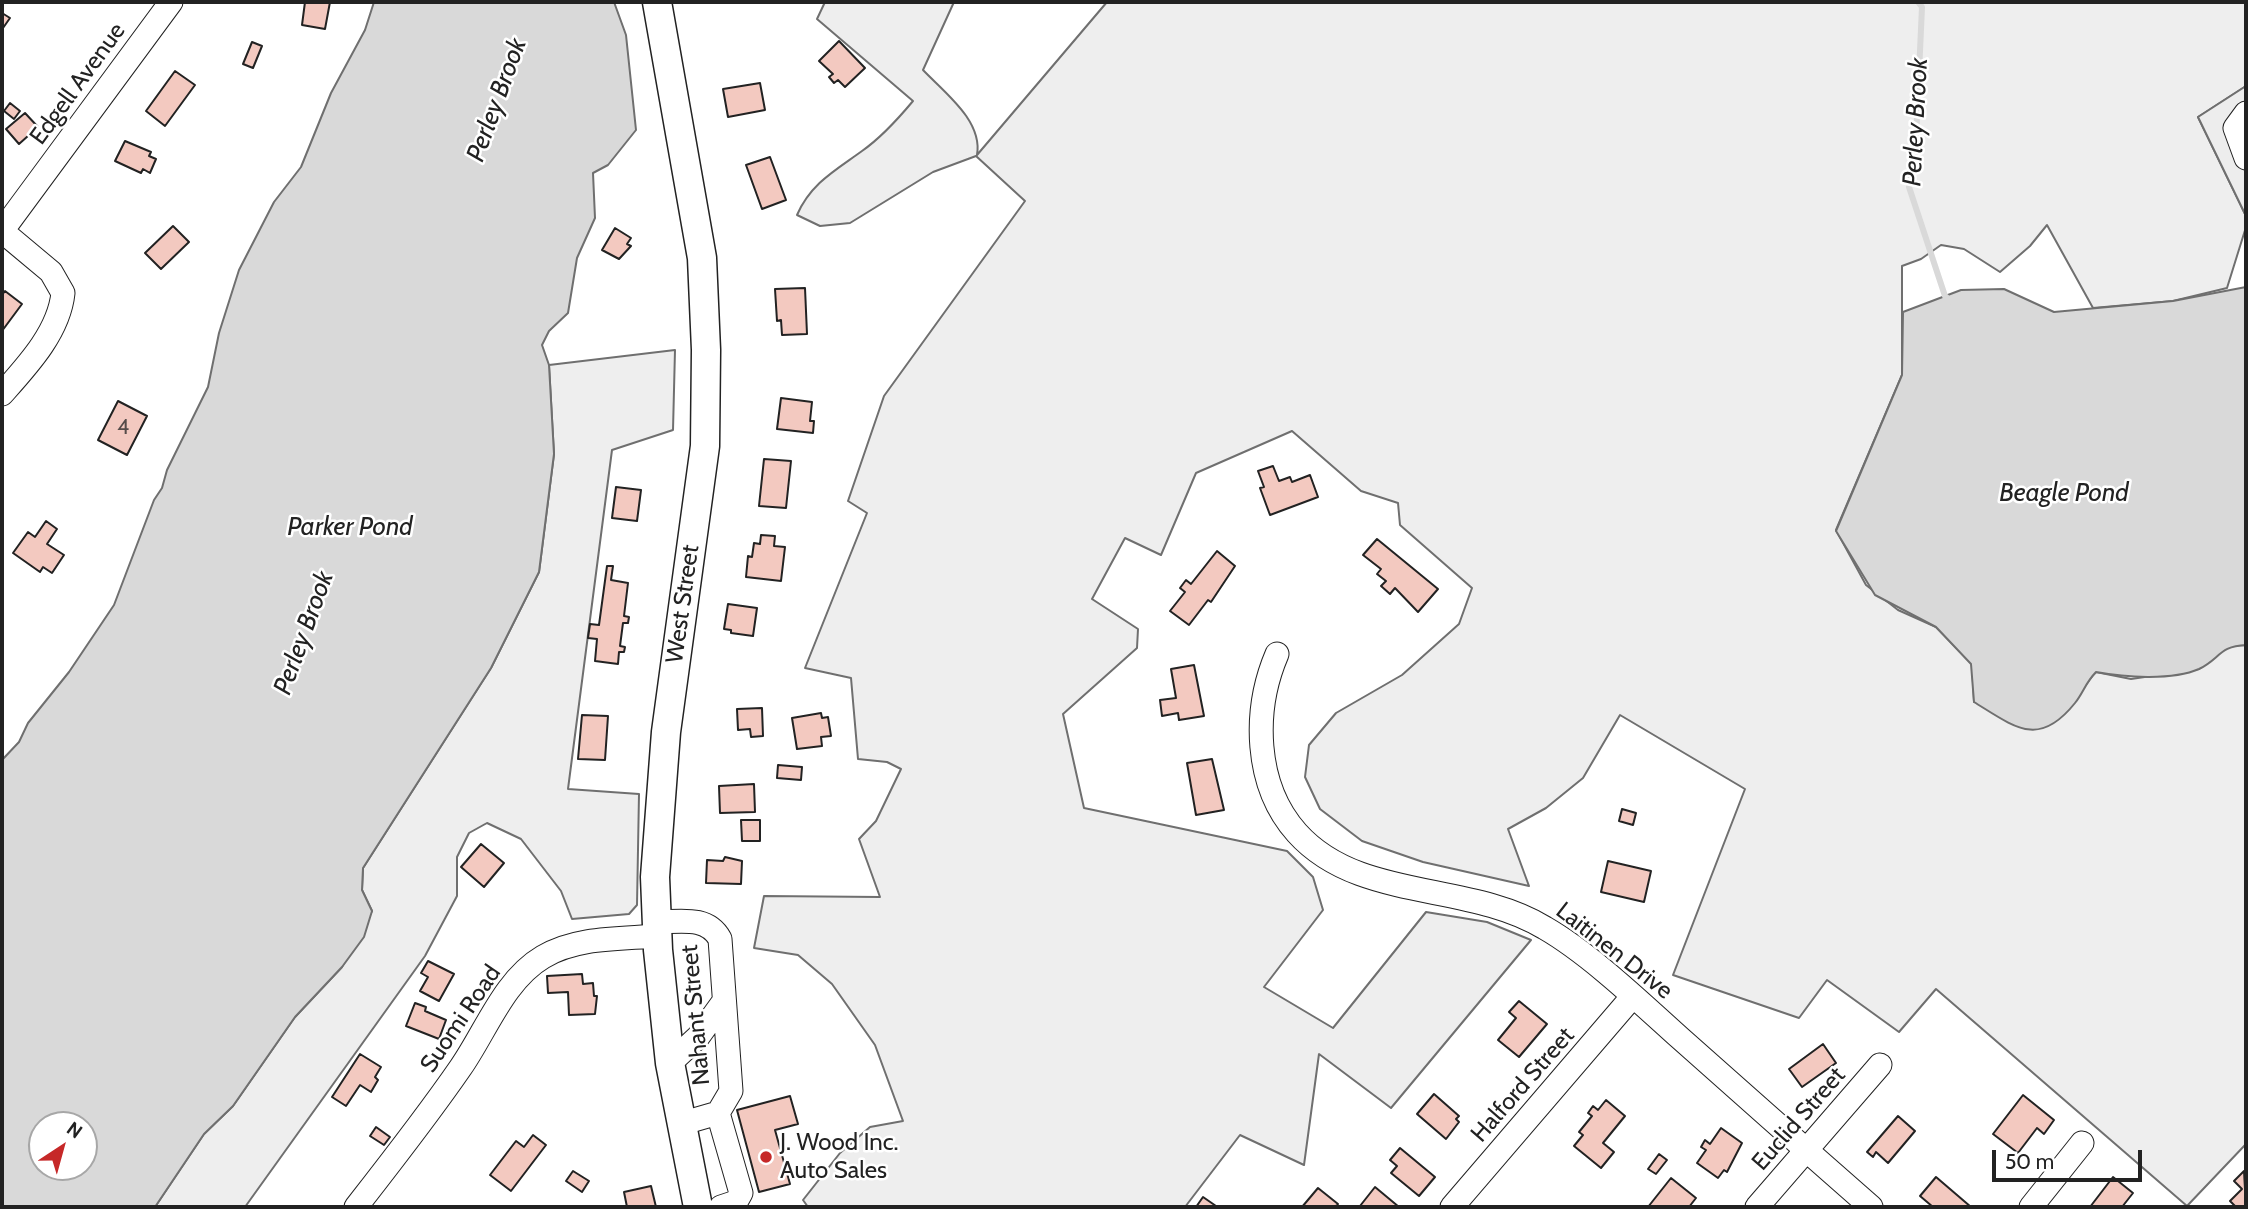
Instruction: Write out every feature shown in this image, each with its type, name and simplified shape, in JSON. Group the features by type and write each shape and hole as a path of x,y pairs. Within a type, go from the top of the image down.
{"main road":[{"name":"West Street","path":"657,2 702,258 706,414 660,791 655,877 657,929 670,1063 698,1207"}],"street":[{"name":"Edgell Avenue","path":"2,231 171,2"},
{"path":"2246,113 2235,128 2246,158"},
{"path":"2,231 51,272 63,293 59,311 45,338 2,394"},
{"name":"Laitinen Drive","path":"1277,654 1265,682 1261,738 1266,771 1277,804 1296,832 1321,856 1346,870 1501,906 1547,928 1633,996 1871,1207"},
{"name":"Nahant Street","path":"657,929 699,922 715,931 720,939 730,1091 718,1113 680,1124"},
{"name":"Suomi Road","path":"356,1207 435,1105 498,1006 530,967 542,957 574,945 657,929"},
{"name":"Halford Street","path":"1452,1207 1633,996"},
{"path":"670,1063 698,1037 724,1001"},
{"name":"Euclid Street","path":"1757,1207 1880,1065"},
{"path":"718,1113 741,1193 736,1202 720,1207"},
{"path":"2031,1207 2082,1143"}],"shaded area":[{"path":"825,2 954,2 923,70 968,119 977,143 977,155 1107,2 2246,2 2246,86 2198,117 2246,216 2246,227 2227,288 2173,301 2093,308 2047,225 2030,246 2000,272 1964,249 1941,245 1921,259 1902,266 1902,375 1836,530 1866,585 1898,610 1936,627 1972,664 1974,702 2063,712 2096,672 2131,679 2199,669 2228,646 2246,645 2246,1144 2187,1206 1936,989 1899,1032 1827,980 1799,1018 1673,975 1745,789 1620,715 1583,778 1546,808 1508,829 1529,886 1423,862 1362,841 1320,809 1305,777 1309,745 1336,713 1402,675 1459,624 1472,588 1400,525 1398,503 1361,491 1292,431 1196,473 1161,555 1125,538 1092,599 1138,629 1137,648 1063,714 1084,808 1287,851 1313,877 1323,910 1264,987 1333,1028 1426,912 1487,922 1531,940 1391,1108 1319,1054 1304,1165 1240,1135 1185,1207 808,1207 803,1200 840,1153 870,1127 903,1121 875,1045 832,984 798,955 754,948 764,896 880,897 859,839 876,821 901,769 887,762 858,759 851,678 805,668 867,513 848,501 884,396 1025,201 976,156 933,172 850,223 820,226 797,215 817,186 876,140 913,101 817,19"},
{"path":"2246,86 2246,216 2198,117"},
{"path":"675,350 673,430 612,450 568,789 639,794 637,905 629,914 572,919 561,891 521,839 487,823 469,833 457,857 457,896 425,956 245,1207 155,1207 204,1134 233,1106 295,1017 342,967 372,911 362,890 363,868 491,668 539,572 554,454 549,365"}],"water":[{"name":"Parker Pond","path":"374,2 614,2 626,35 636,130 608,165 593,173 595,218 577,258 568,313 549,331 542,345 549,365 554,454 539,572 491,668 363,868 362,890 372,911 364,937 342,967 295,1017 233,1106 204,1134 155,1207 2,1207 2,760 19,742 28,723 69,672 114,605 154,500 208,387 219,333 239,270 274,202 301,167 331,93 365,30"},
{"name":"Beagle Pond","path":"2246,287 2246,645 2225,650 2206,665 2188,673 2162,677 2096,672 2062,717 2038,729 2015,726 1974,702 1971,664 1936,627 1875,595 1836,531 1902,375 1903,312 1961,290 2004,289 2054,312 2173,301"}],"building":[{"path":"305,2 330,2 325,29 302,25"},
{"path":"2,13 10,18 3,28 2,27"},
{"path":"839,41 865,68 845,87 838,80 834,83 829,77 833,74 819,61"},
{"path":"252,42 262,46 253,68 243,64"},
{"path":"175,71 195,85 165,126 146,111"},
{"path":"760,83 765,110 728,117 723,89"},
{"path":"10,103 20,111 14,119 4,111"},
{"path":"25,113 38,127 19,144 6,129"},
{"path":"125,141 151,152 149,156 156,159 150,173 143,169 141,173 115,161"},
{"path":"770,157 786,200 762,209 746,165"},
{"path":"173,226 189,242 161,269 145,253"},
{"path":"615,228 631,238 627,244 631,246 619,259 602,250"},
{"path":"805,288 807,334 782,335 781,320 777,321 775,289"},
{"path":"5,291 22,304 2,331 2,295"},
{"path":"781,398 812,402 810,421 814,421 813,433 777,429"},
{"path":"118,401 147,416 127,455 98,440"},
{"path":"764,459 791,461 786,508 759,506"},
{"path":"1273,466 1279,481 1290,477 1292,482 1310,475 1318,497 1270,515 1260,488 1264,487 1258,471"},
{"path":"616,487 641,490 637,521 612,518"},
{"path":"46,521 57,529 47,544 64,555 52,573 43,567 40,572 13,553 28,532 35,537"},
{"path":"761,535 775,536 774,546 785,547 781,581 746,577 748,556 752,557 754,543 760,544"},
{"path":"1377,539 1438,589 1418,612 1395,588 1390,594 1381,586 1386,581 1377,574 1381,569 1363,555"},
{"path":"1217,551 1235,566 1211,602 1208,600 1189,625 1170,611 1185,592 1180,588 1186,580 1191,584"},
{"path":"607,566 613,566 611,580 628,583 624,616 629,617 628,623 623,623 620,646 625,647 624,652 619,652 618,664 595,661 597,639 588,638 590,624 599,625"},
{"path":"728,604 757,608 753,636 731,633 731,630 724,629"},
{"path":"1194,665 1204,716 1179,720 1178,713 1162,716 1160,700 1176,698 1171,669"},
{"path":"762,708 763,736 751,737 750,729 738,730 737,709"},
{"path":"821,713 822,718 828,717 831,736 821,737 822,746 797,749 792,718"},
{"path":"582,715 608,716 605,760 578,759"},
{"path":"1212,759 1224,810 1196,815 1187,763"},
{"path":"778,765 802,767 801,780 777,778"},
{"path":"754,784 755,812 720,813 719,786"},
{"path":"1622,809 1636,813 1633,825 1619,821"},
{"path":"741,820 760,820 760,841 742,841"},
{"path":"481,844 504,863 484,887 461,867"},
{"path":"725,857 742,861 741,884 706,883 707,860 723,861"},
{"path":"1608,861 1651,871 1644,902 1601,892"},
{"path":"428,961 454,974 439,1001 420,991 428,977 421,973"},
{"path":"582,974 583,984 593,983 594,996 597,996 595,1014 569,1015 568,992 548,993 547,976"},
{"path":"1519,1001 1547,1024 1519,1057 1498,1040 1516,1018 1509,1012"},
{"path":"415,1003 426,1007 425,1011 446,1020 439,1039 406,1026"},
{"path":"1823,1044 1836,1063 1802,1087 1789,1069"},
{"path":"360,1054 381,1067 375,1077 378,1080 371,1092 360,1085 346,1106 332,1097"},
{"path":"1434,1094 1459,1116 1456,1119 1459,1122 1446,1139 1417,1114"},
{"path":"2023,1095 2054,1120 2044,1134 2037,1128 2018,1153 1993,1134"},
{"name":"J. Wood Inc. Auto Sales","path":"790,1096 798,1124 775,1130 790,1184 759,1192 737,1110"},
{"path":"1606,1100 1625,1116 1603,1143 1614,1152 1601,1168 1574,1146 1583,1135 1579,1132 1592,1116 1588,1113 1593,1106 1598,1110"},
{"path":"1898,1116 1915,1131 1888,1163 1876,1152 1873,1157 1867,1152"},
{"path":"376,1127 390,1137 384,1145 370,1136"},
{"path":"1721,1128 1742,1143 1727,1172 1724,1170 1718,1178 1697,1163 1706,1150 1701,1147 1705,1140 1710,1144"},
{"path":"533,1135 546,1145 511,1191 490,1175 516,1141 524,1147"},
{"path":"1400,1148 1435,1177 1419,1196 1391,1173 1397,1166 1390,1160"},
{"path":"1659,1154 1667,1160 1656,1174 1648,1169"},
{"path":"573,1171 589,1181 582,1192 566,1181"},
{"path":"2244,1171 2246,1207 2236,1207 2230,1201 2242,1189 2234,1181"},
{"path":"1936,1177 1971,1207 1933,1207 1920,1196"},
{"path":"2113,1177 2133,1193 2122,1207 2090,1207"},
{"path":"1671,1178 1696,1198 1689,1207 1648,1207"},
{"path":"651,1186 656,1207 627,1207 624,1192"},
{"path":"1375,1187 1399,1207 1360,1206"},
{"path":"1318,1188 1338,1204 1335,1207 1302,1207"},
{"path":"1203,1197 1216,1206 1196,1207"}],"waterway":[{"name":"Perley Brook","path":"1918,2 1922,7 1915,161 1909,187 1945,296 1951,301"}],"place":[{"name":"J. Wood Inc. Auto Sales","path":"766,1157"}]}
